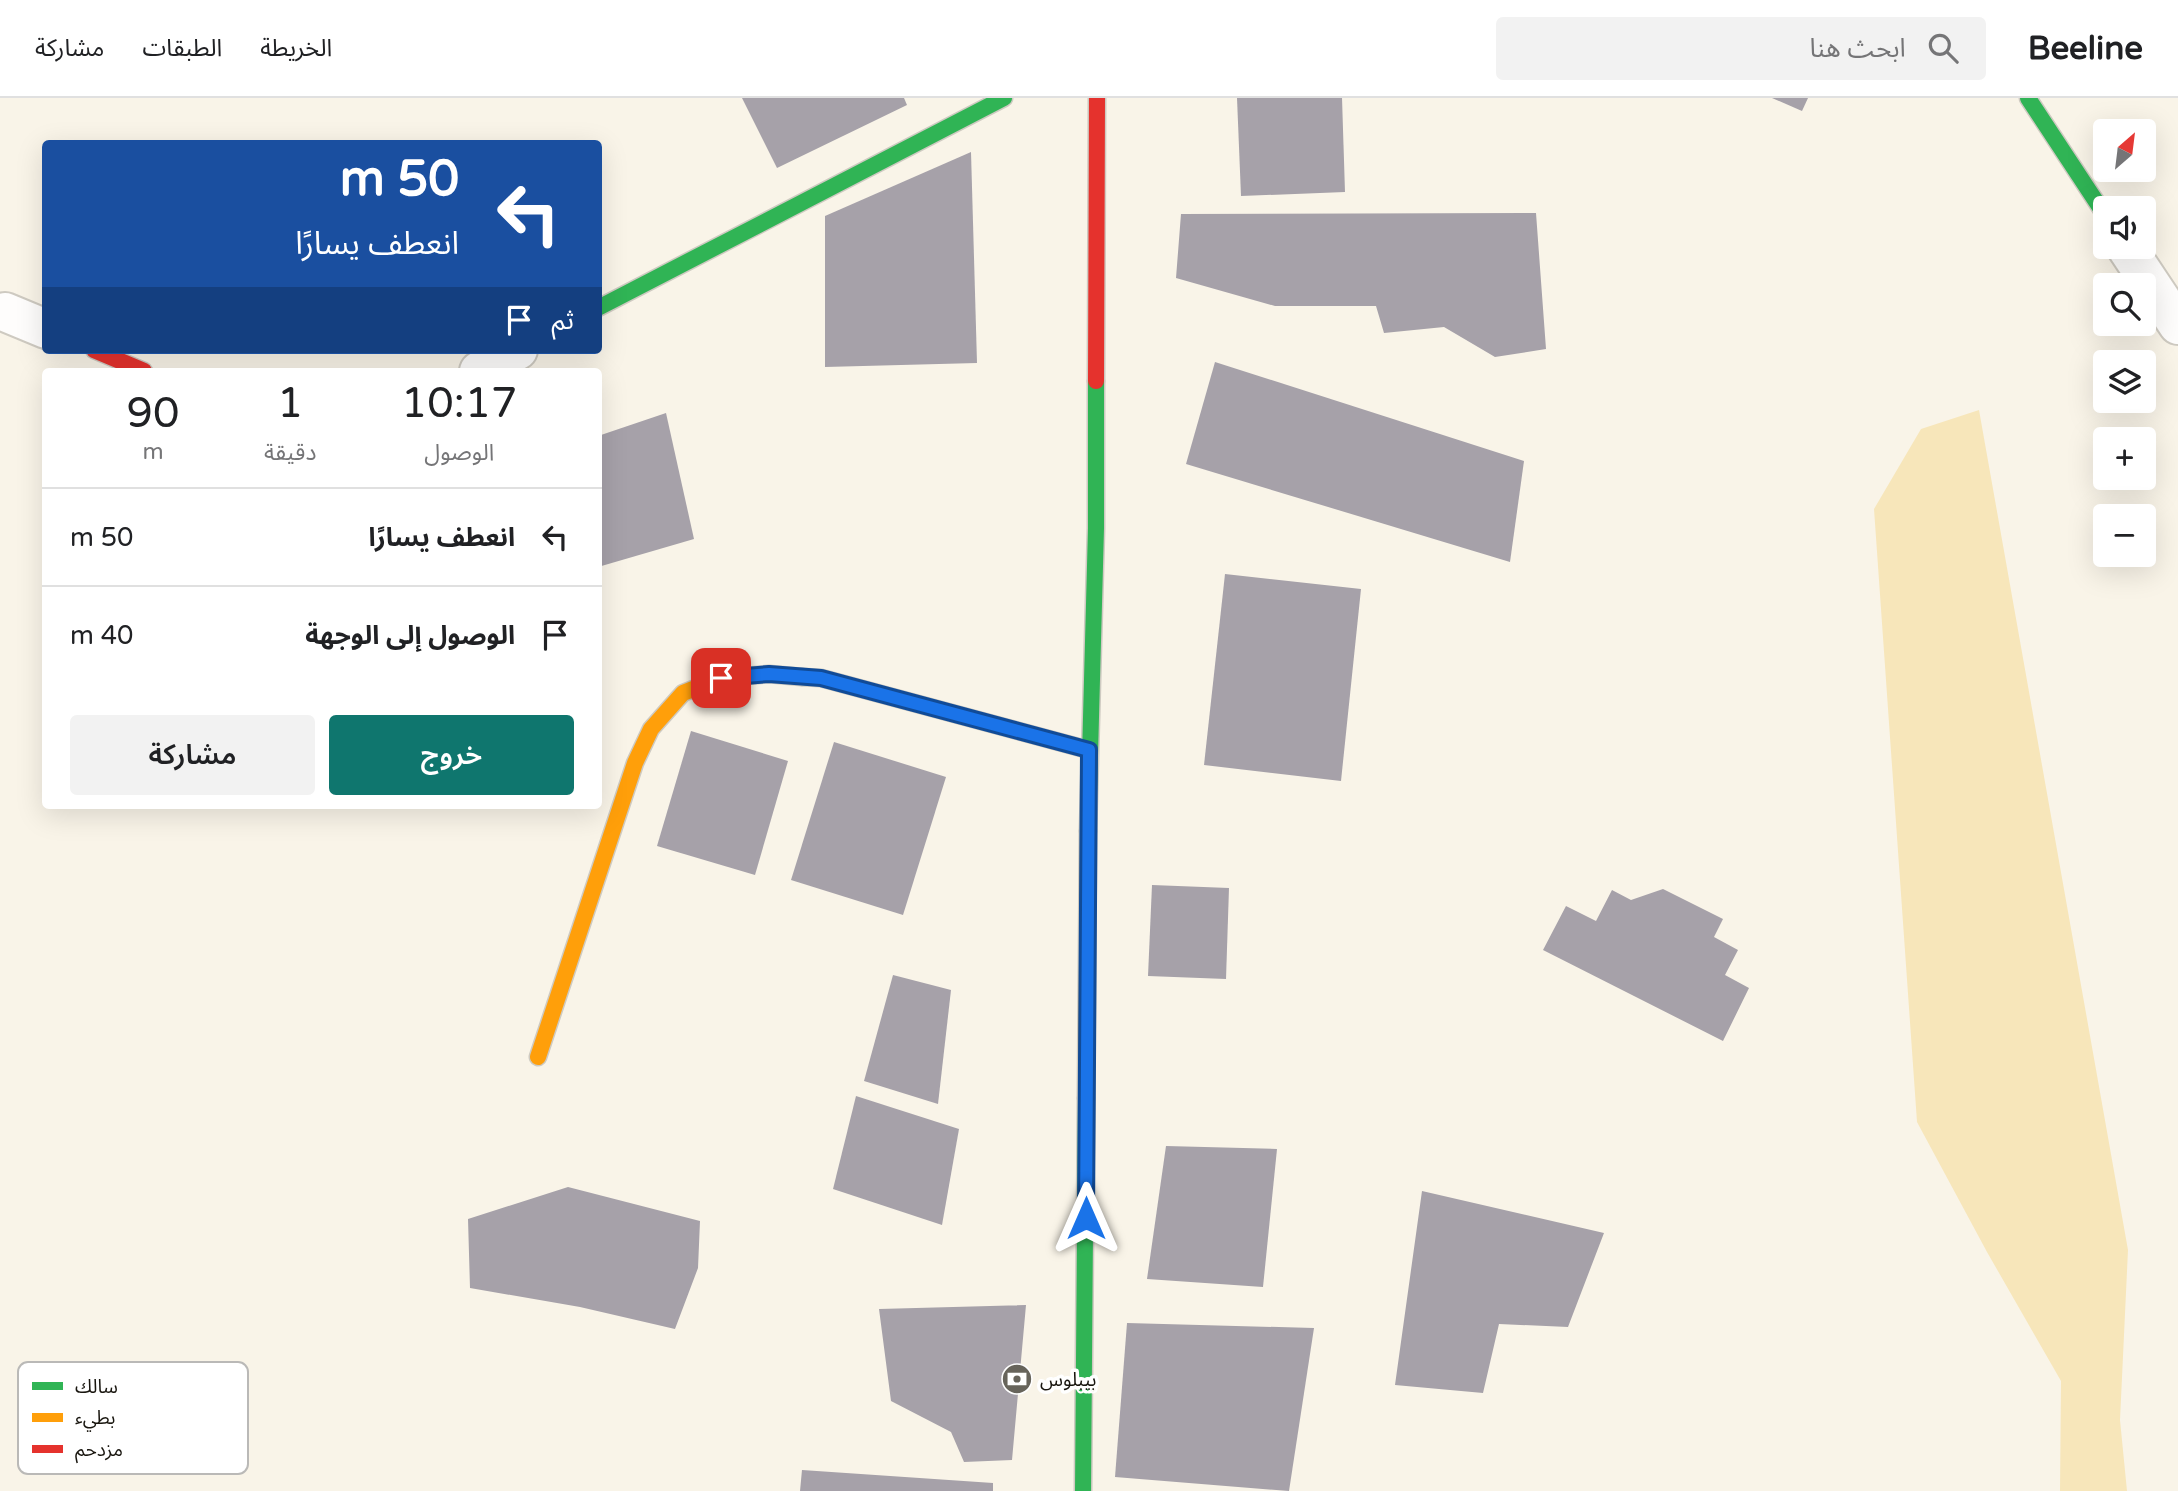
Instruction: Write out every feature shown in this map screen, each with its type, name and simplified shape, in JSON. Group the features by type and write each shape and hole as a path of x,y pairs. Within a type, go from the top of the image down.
{"street":[{"path":"602,305 1004,98"},
{"path":"1083,1491 1089,750 1096,528 1097,98"},
{"path":"2028,98 2093,197"},
{"path":"2134,259 2178,325"},
{"path":"5,312 42,327"},
{"path":"104,354 137,368"},
{"path":"485,368 511,354"},
{"path":"538,1057 635,763 651,730 683,693 721,678 769,674 821,678 1089,750"}],"shaded area":[{"path":"1979,410 2128,1250 2120,1420 2127,1491 2060,1491 2061,1381 1917,1122 1874,509 1921,429"}],"building":[{"path":"742,98 904,98 907,105 777,168"},
{"path":"1237,98 1342,98 1345,192 1241,196"},
{"path":"1772,98 1808,98 1802,111"},
{"path":"971,152 977,363 825,367 825,216"},
{"path":"1536,213 1546,349 1495,357 1444,327 1384,333 1376,306 1275,306 1176,278 1181,214"},
{"path":"1215,362 1524,461 1510,562 1186,464"},
{"path":"666,413 694,539 602,566 602,435"},
{"path":"1225,574 1361,589 1341,781 1204,765"},
{"path":"691,731 788,761 755,875 657,846"},
{"path":"834,742 946,777 903,915 791,880"},
{"path":"1152,885 1229,888 1226,979 1148,976"},
{"path":"1663,889 1723,919 1714,937 1738,950 1725,975 1749,988 1723,1041 1543,950 1566,906 1596,921 1612,890 1631,900"},
{"path":"893,975 951,990 938,1104 864,1081"},
{"path":"856,1096 959,1129 942,1225 833,1189"},
{"path":"1166,1146 1277,1149 1263,1287 1147,1279"},
{"path":"568,1187 700,1221 698,1268 675,1329 580,1307 470,1288 468,1219"},
{"path":"1422,1191 1604,1233 1568,1327 1499,1324 1483,1393 1395,1385"},
{"path":"1026,1305 1012,1460 964,1462 951,1432 891,1401 879,1309"},
{"path":"1127,1323 1314,1328 1289,1491 1115,1477"},
{"path":"802,1470 993,1483 993,1491 800,1491"}],"traffic: fast":[{"path":"602,306 1004,98"},
{"path":"2028,98 2093,197"},
{"path":"1088,831 1096,528 1096,381"},
{"path":"802,677 821,678 1089,750"},
{"path":"1083,1491 1086,1098"}],"traffic: slow":[{"path":"538,1057 635,763 651,729 683,693 721,678 769,674 802,677"},
{"path":"1086,1098 1088,831"}],"traffic: jam":[{"path":"1096,381 1097,98"},
{"path":"104,354 137,368"}],"place":[{"name":"بيبلوس","path":"1017,1379"}],"route":[{"path":"721,678 769,674 821,678 1089,750 1086,1218"}]}
